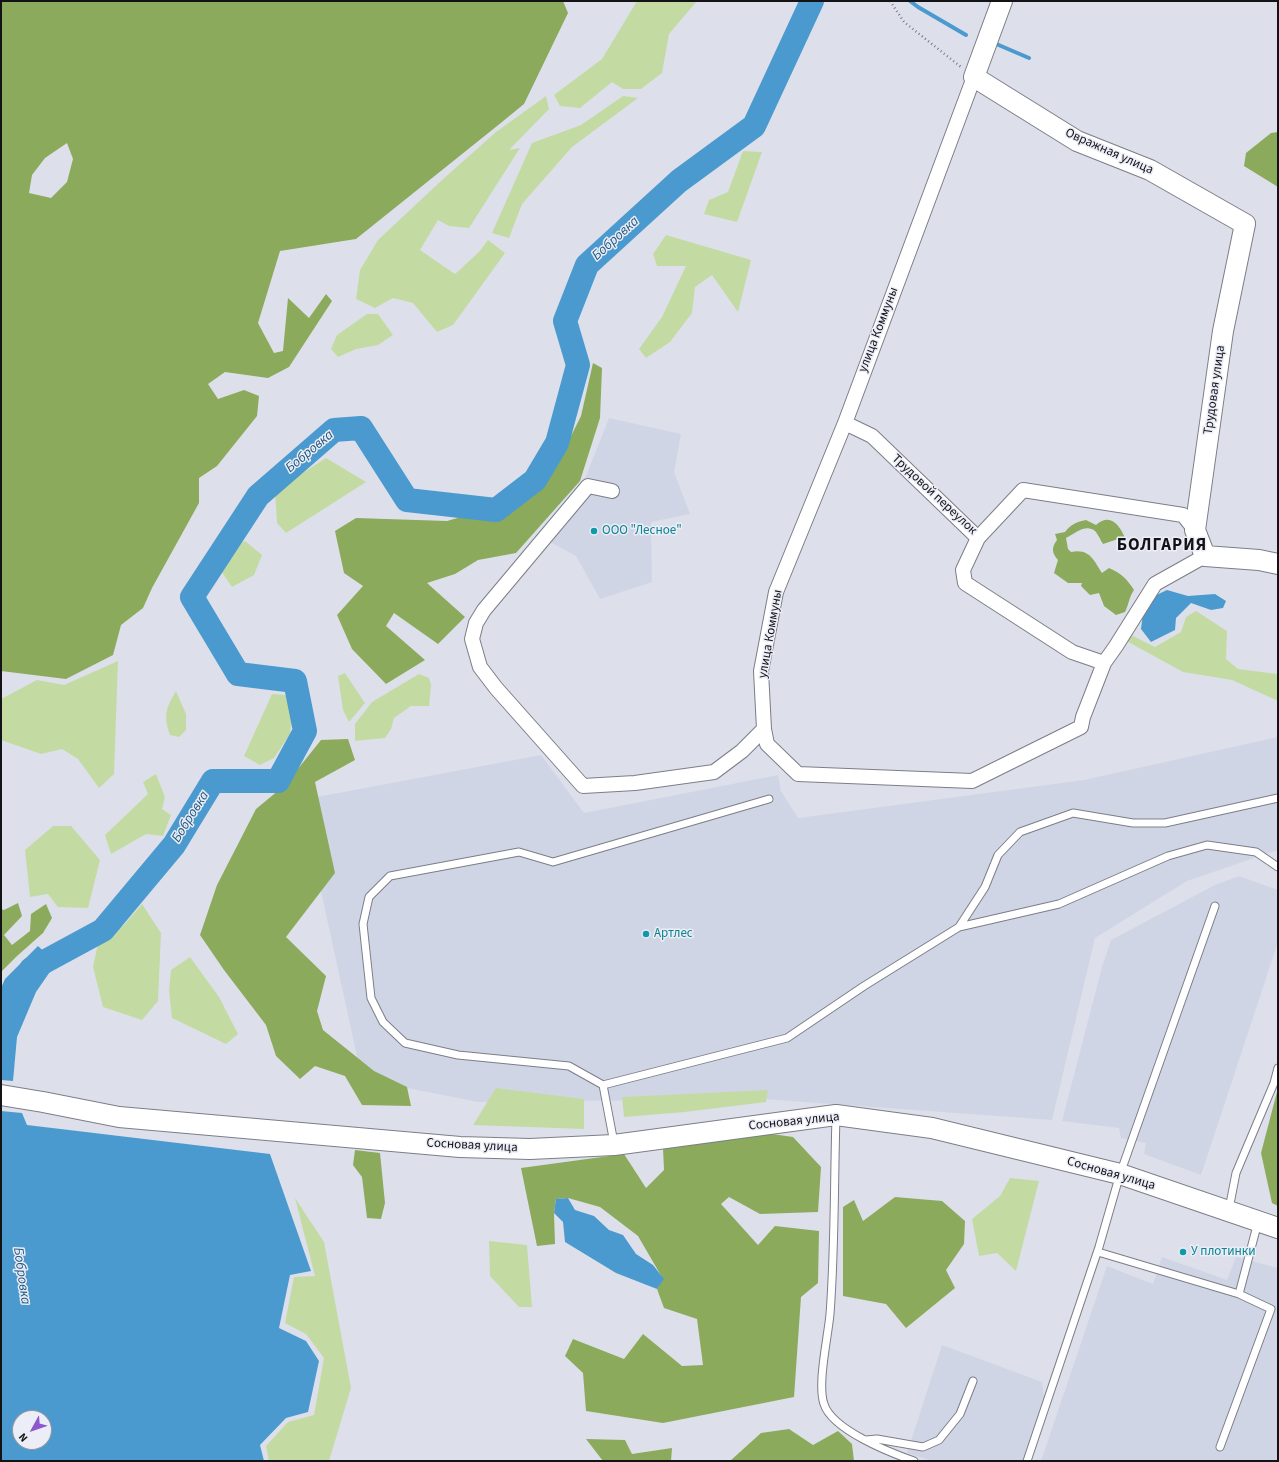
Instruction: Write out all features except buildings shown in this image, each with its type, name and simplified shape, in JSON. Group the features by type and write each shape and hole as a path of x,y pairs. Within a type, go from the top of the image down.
{"street":[{"name":"улица Коммуны","path":"1002,1 845,423 776,592 762,671 764,729 767,744 798,774 972,781 1081,727 1083,717 1104,663 1155,584 1205,556"},
{"name":"Овражная улица","path":"974,77 1077,141 1150,170 1245,224"},
{"name":"Трудовая улица","path":"1205,556 1195,530 1223,331 1245,224"},
{"name":"Трудовой переулок","path":"845,423 872,436 978,538 1023,490 1163,510 1184,515 1195,530"},
{"path":"612,491 588,486 484,610 476,623 472,639 480,666 496,688 583,786 635,782 714,772 742,751 764,729"},
{"path":"978,538 963,570 965,582 1072,652 1104,663"},
{"path":"1205,556 1259,560 1278,564"},
{"name":"Сосновая улица","path":"1,1095 119,1117 460,1147 530,1149 614,1145 836,1115 932,1128 1120,1174 1278,1228"}],"lane":[{"path":"959,927 985,887 998,854 1020,832 1073,813 1133,823 1165,823 1278,798"},
{"path":"769,799 553,862 519,852 390,876 369,897 363,924 371,998 383,1022 405,1043 458,1055 569,1066 603,1085 787,1038 864,986 959,927 1060,904 1168,856 1208,845 1256,852 1278,867"},
{"path":"1027,1461 1098,1252 1120,1174 1215,906"},
{"path":"1228,1212 1236,1173 1274,1083 1278,1068"},
{"path":"603,1085 614,1145"},
{"path":"836,1115 830,1315 822,1386 824,1405 833,1419 864,1440 914,1461"},
{"path":"1239,1294 1258,1222"},
{"path":"1098,1252 1239,1294 1271,1309 1220,1447"},
{"path":"864,1440 878,1438 923,1447 939,1440 960,1414 973,1381"}],"path":[{"path":"890,1 904,22 974,77"}],"shaded area":[{"name":"ООО \"Лесное\"","path":"609,418 681,434 674,472 690,514 651,522 652,582 600,599 576,556 539,536 584,481"},
{"name":"Артлес","path":"1278,737 1278,850 1187,881 1095,938 1052,1120 763,1099 478,1102 362,1079 301,800 541,755 584,813 778,775 781,791 798,818 1084,780"},
{"path":"1239,876 1278,890 1278,942 1201,1175 1144,1154 1146,1143 1121,1138 1119,1128 1062,1121 1102,967 1111,940 1215,885"},
{"path":"1162,1257 1227,1280 1236,1257 1278,1268 1278,1461 1041,1461 1107,1266 1153,1284"},
{"path":"942,1345 1042,1382 1044,1396 1022,1461 932,1461 907,1453"}],"green space":[{"path":"1,1 563,1 568,13 524,104 356,239 280,251 258,323 274,353 283,351 288,298 309,318 326,294 332,301 289,367 268,378 225,372 208,384 218,399 244,390 259,396 257,416 217,466 199,478 199,503 152,588 143,608 121,625 113,655 66,679 1,671","holes":["67,143 73,159 67,182 51,198 29,193 32,175 45,158"]},
{"path":"637,1 697,1 669,34 662,73 641,89 623,89 612,82 580,108 560,106 554,95 602,59"},
{"path":"546,96 549,109 509,150 520,148 469,228 449,226 438,220 420,250 455,274 479,252 488,240 505,253 453,325 437,332 413,303 393,298 375,308 356,299 360,270 378,240 496,132"},
{"path":"623,96 638,98 572,147 522,204 509,238 492,233 532,143 581,125"},
{"path":"1278,132 1278,187 1244,166 1246,153 1271,133"},
{"path":"743,151 762,152 737,222 704,214 709,200 728,192"},
{"path":"666,235 751,260 738,312 712,275 695,287 692,313 670,342 646,358 639,349 662,317 686,266 657,266 653,254"},
{"path":"367,314 378,314 393,335 378,345 356,349 338,357 331,349 337,335"},
{"path":"593,363 602,368 600,418 580,481 516,553 478,560 455,574 427,583 465,617 438,644 394,613 386,626 425,660 386,684 352,649 337,615 363,586 344,573 335,531 356,518 447,521 468,515 498,521 535,489 561,456 581,416"},
{"path":"326,458 366,482 286,533 277,523 275,491"},
{"path":"1086,520 1096,525 1101,521 1111,520 1121,530 1126,540 1120,545 1118,539 1103,544 1095,531 1088,528 1080,530 1066,538 1068,549 1071,552 1083,552 1091,556 1102,573 1109,568 1120,574 1129,583 1134,590 1125,612 1116,615 1104,606 1099,593 1090,595 1081,586 1082,583 1068,583 1054,573 1058,560 1054,555 1053,550 1057,540 1055,534 1065,532 1074,524"},
{"path":"245,541 262,555 254,575 232,587 219,568 230,549"},
{"path":"1196,611 1227,631 1226,659 1238,669 1277,674 1278,701 1232,680 1183,672 1121,638 1129,634 1155,647 1181,632 1186,617"},
{"path":"118,661 114,774 99,788 78,759 62,749 41,754 1,740 1,699 37,680 64,685"},
{"path":"345,673 365,703 349,722 343,710 338,676"},
{"path":"419,674 429,678 431,685 429,706 411,706 394,718 391,729 385,738 355,741 355,724 372,702"},
{"path":"176,691 186,714 186,730 179,737 170,735 166,717 168,707"},
{"path":"272,694 287,695 293,711 290,734 274,758 260,765 244,756"},
{"path":"348,739 355,760 315,782 335,873 286,937 326,976 317,1011 323,1030 374,1071 407,1087 411,1106 362,1105 345,1076 315,1066 300,1079 276,1056 266,1025 224,970 200,935 217,885 256,809 285,785 321,740"},
{"path":"156,774 165,797 162,809 171,815 163,836 146,834 111,854 105,835 148,794 143,782"},
{"path":"53,826 71,826 100,860 88,908 58,907 48,894 30,897 25,850"},
{"path":"18,903 22,916 4,935 12,945 30,931 31,914 46,904 52,918 43,933 1,972 1,909 4,910"},
{"path":"142,904 161,933 158,1001 142,1020 103,1007 93,967 99,939 124,925"},
{"path":"190,957 219,997 238,1034 226,1044 172,1018 169,991 171,970"},
{"path":"496,1088 584,1099 584,1129 473,1125"},
{"path":"1278,1088 1278,1206 1272,1203 1261,1153"},
{"path":"768,1090 766,1102 685,1112 624,1117 622,1097"},
{"path":"765,1133 793,1137 821,1167 818,1212 760,1214 729,1197 721,1204 758,1245 775,1226 819,1231 818,1283 801,1297 794,1397 663,1423 586,1411 583,1373 565,1356 573,1339 624,1359 643,1334 682,1366 703,1365 697,1319 664,1308 657,1289 663,1279 638,1236 600,1207 568,1198 556,1199 554,1213 555,1244 537,1246 521,1168 624,1154 646,1188 664,1170 663,1148"},
{"path":"355,1150 380,1153 385,1203 381,1219 367,1218 362,1177 353,1165"},
{"path":"1010,1178 1039,1181 1016,1271 997,1253 979,1256 972,1219 1000,1196"},
{"path":"895,1197 942,1201 965,1221 964,1244 946,1270 955,1288 906,1328 886,1304 843,1296 843,1207 854,1200 863,1221"},
{"path":"295,1198 324,1242 351,1388 329,1461 269,1461 266,1446 288,1422 314,1415 324,1358 306,1334 285,1323 294,1277 315,1276"},
{"path":"489,1241 527,1245 532,1307 519,1307 490,1276"},
{"path":"789,1429 813,1445 838,1431 852,1444 854,1461 730,1461 761,1433"},
{"path":"586,1439 625,1440 632,1454 672,1448 671,1461 603,1461"}],"water":[{"path":"1167,590 1188,596 1215,594 1226,601 1223,608 1211,610 1191,603 1176,618 1175,630 1151,642 1141,629 1143,613 1148,599"},
{"path":"38,946 56,963 36,992 17,1037 13,1081 1,1080 1,988 5,979"},
{"path":"1,1111 22,1113 27,1125 270,1154 311,1271 290,1275 279,1328 306,1341 319,1361 308,1412 286,1418 260,1445 264,1461 1,1461"},
{"path":"568,1198 575,1210 594,1216 609,1230 623,1235 636,1254 653,1265 664,1279 657,1289 616,1273 565,1242 563,1222 554,1213 556,1199"}],"waterway":[{"name":"Бобровка","path":"28,977 31,969 103,930 174,845 213,781 278,781 305,731 295,681 238,674 192,597 258,496 334,430 361,428 407,500 496,510 535,480 557,443 578,365 565,321 587,265 679,181 754,126 812,1"},
{"path":"910,1 966,35"},
{"path":"994,43 1029,58"}],"place":[{"name":"ООО \"Лесное\"","path":"594,531"},
{"name":"Артлес","path":"646,934"},
{"name":"У плотинки","path":"1183,1252"}],"district":[{"name":"БОЛГАРИЯ","path":"1162,546"}]}
